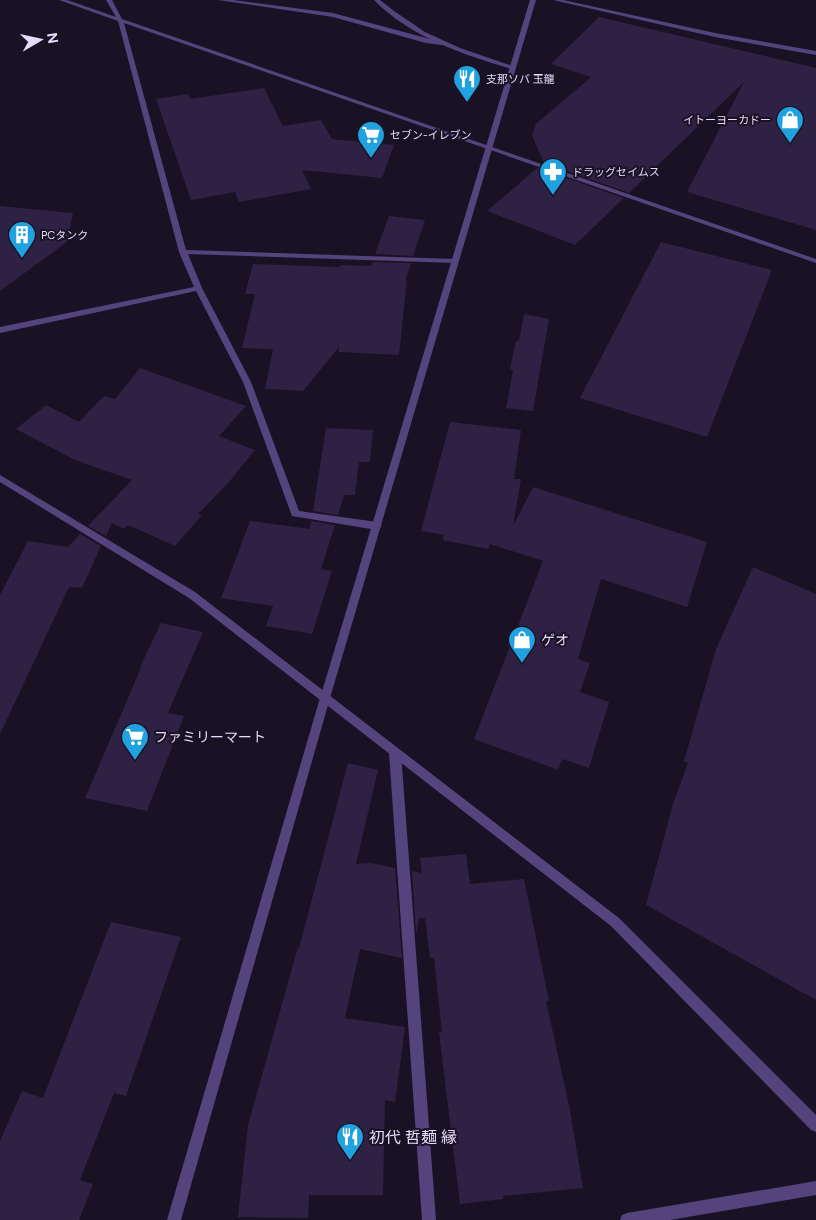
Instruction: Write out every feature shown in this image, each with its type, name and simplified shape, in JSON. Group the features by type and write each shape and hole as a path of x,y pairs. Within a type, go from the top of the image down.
{"street":[{"path":"62,0 816,261"},
{"path":"108,0 120,20 183,252 198,288 247,382 296,514 376,526"},
{"path":"221,0 333,14 442,44"},
{"path":"377,0 416,29 442,44 512,67"},
{"path":"174,1220 325,698 533,0"},
{"path":"556,0 715,35 816,53"},
{"path":"183,252 455,261"},
{"path":"0,330 198,288"},
{"path":"0,478 192,594 615,922 816,1125"},
{"path":"395,753 429,1220"},
{"path":"627,1220 816,1188"}],"building":[{"path":"599,17 816,68 816,230 687,192 744,82 629,193 544,163 532,135 536,124 591,77 551,64"},
{"path":"264,88 283,126 321,120 332,139 394,145 382,178 302,170 311,189 239,202 235,192 191,200 156,99 188,94 190,99"},
{"path":"537,168 624,198 575,245 487,211"},
{"name":"PCタンク","path":"0,206 73,213 67,242 0,291"},
{"path":"389,216 425,220 413,256 375,254"},
{"path":"661,242 772,270 707,437 580,398"},
{"path":"373,262 411,263 405,281 407,279 399,355 339,352 339,347 303,391 265,389 273,349 242,348 255,294 245,294 253,264 340,267 340,265 371,266"},
{"path":"524,314 549,319 533,411 506,408 513,370 510,369 516,341 519,341"},
{"path":"140,368 246,406 219,436 255,450 229,482 198,514 202,515 175,546 128,525 124,529 112,523 106,536 88,526 132,480 75,460 16,429 46,405 79,422 104,396 115,399"},
{"path":"450,422 521,430 514,479 521,479 513,526 533,487 707,542 687,607 601,579 578,659 590,663 580,692 609,702 589,768 562,759 558,770 474,739 543,561 490,544 488,549 443,540 444,535 421,531"},
{"path":"326,428 373,430 370,462 359,462 355,495 344,495 338,515 313,511"},
{"path":"250,521 310,529 311,521 335,525 321,569 332,571 312,634 266,626 273,606 221,598"},
{"path":"80,534 101,546 82,588 69,587 0,734 0,595 28,541 68,547"},
{"path":"753,567 816,594 816,1000 646,905 673,804 688,763 684,761 716,649"},
{"path":"161,623 203,632 168,713 184,716 147,811 85,798 140,667"},
{"path":"348,763 378,770 356,864 371,863 395,868 402,958 360,949 345,1018 405,1027 395,1102 385,1100 383,1195 309,1195 308,1218 238,1217 248,1125 299,948"},
{"path":"466,854 470,884 524,879 549,1001 546,1001 569,1105 583,1188 503,1196 503,1199 460,1204 439,1032 442,1032 434,958 430,958 425,918 419,918 416,935 412,871 422,873 420,858"},
{"path":"111,922 181,937 126,1096 114,1093 80,1180 93,1184 79,1220 0,1220 0,1141 22,1091 43,1098"}],"place":[{"name":"支那ソバ 玉龍","path":"467,103"},
{"name":"イトーヨーカドー","path":"790,144"},
{"name":"セブン-イレブン","path":"371,159"},
{"name":"ドラッグセイムス","path":"553,196"},
{"name":"PCタンク","path":"22,259"},
{"name":"ゲオ","path":"522,664"},
{"name":"ファミリーマート","path":"135,761"},
{"name":"初代 哲麺 縁","path":"350,1161"}]}
